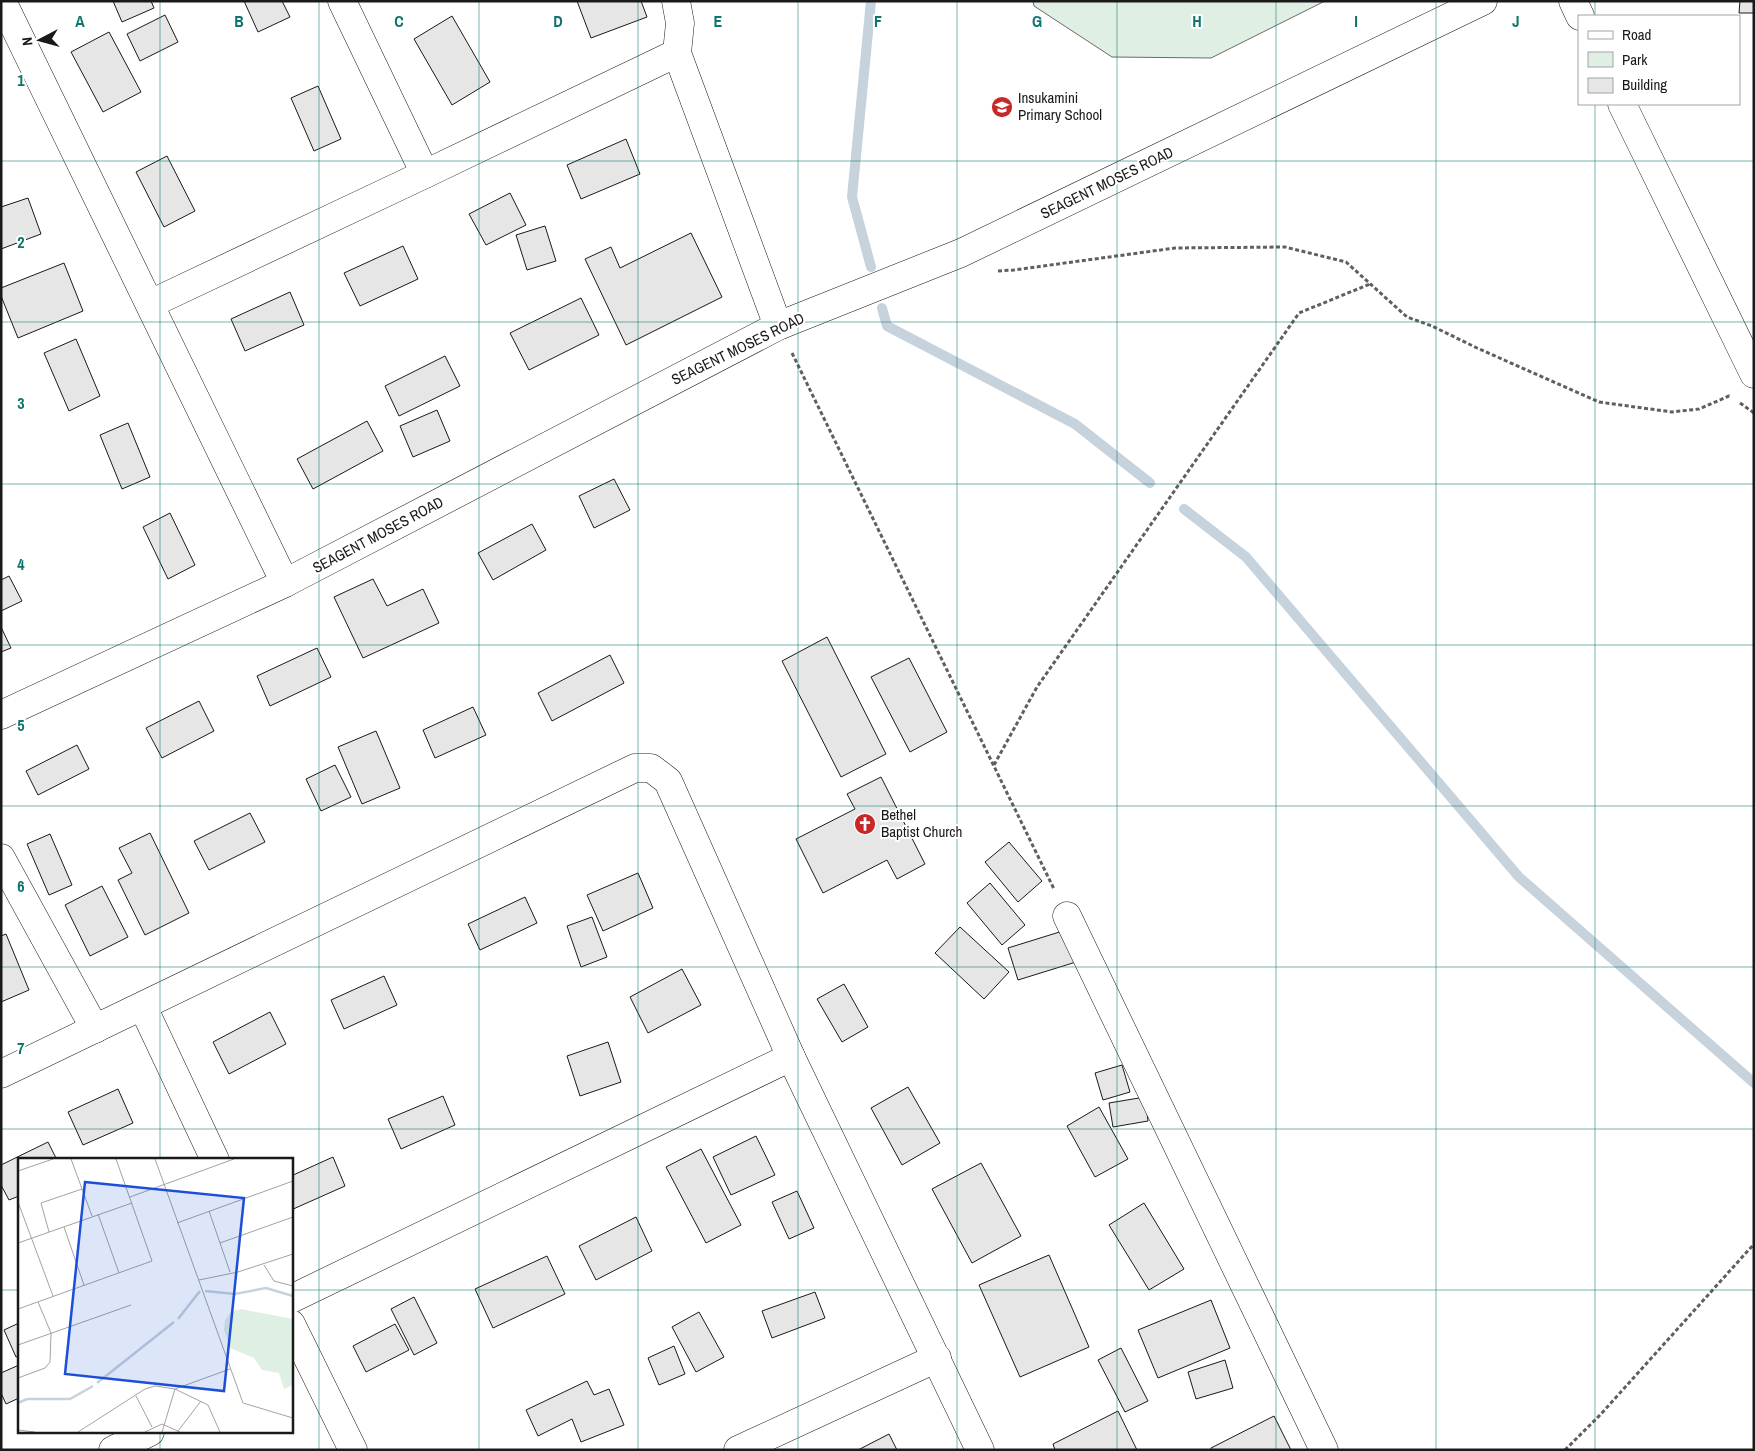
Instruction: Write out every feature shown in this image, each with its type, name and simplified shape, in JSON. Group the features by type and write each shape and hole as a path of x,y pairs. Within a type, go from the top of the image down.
{"street":[{"path":"2,1 285,583"},
{"path":"342,1 425,174"},
{"path":"676,1 680,23 677,53 778,326"},
{"name":"SEAGENT MOSES ROAD","path":"1,715 285,583 778,326 961,254 1483,1"},
{"path":"1572,1 1579,15"},
{"path":"150,304 677,53"},
{"path":"1622,105 1754,374"},
{"path":"1,1074 635,768 651,768 668,781 791,1057 980,1450"},
{"path":"1,858 94,1029"},
{"path":"1067,916 1324,1450"},
{"path":"143,1007 214,1158"},
{"path":"292,1299 791,1057"},
{"path":"292,1329 299,1362 353,1450"},
{"path":"738,1450 937,1358"},
{"path":"113,1450 146,1434"}],"path":[{"path":"961,254 981,269 1014,270 1175,248 1284,247 1346,262 1407,317 1432,326 1476,348 1599,402 1672,412 1699,409 1729,396 1754,413"},
{"path":"994,766 1037,687 1299,313 1370,284"},
{"path":"778,326 1067,916"},
{"path":"1565,1450 1601,1414 1754,1244"}],"green space":[{"path":"1033,1 1325,1 1211,58 1112,57 1034,6"}],"building":[{"path":"113,1 151,1 154,8 122,22"},
{"path":"244,1 282,1 290,17 258,32"},
{"path":"577,1 641,1 647,17 591,38"},
{"path":"1740,1 1754,1 1754,13 1739,13"},
{"path":"165,15 178,42 140,61 127,34"},
{"path":"452,16 490,82 452,105 414,39"},
{"path":"109,32 141,92 103,112 71,52"},
{"path":"318,86 341,139 314,151 291,98"},
{"path":"626,139 640,174 581,199 567,165"},
{"path":"167,156 195,211 164,227 136,172"},
{"path":"510,193 526,225 486,245 469,214"},
{"path":"28,198 41,234 1,249 1,207"},
{"path":"545,226 556,261 527,270 516,235"},
{"path":"691,233 722,297 626,345 585,259 611,247 620,268"},
{"path":"403,246 418,279 360,306 344,273"},
{"path":"64,263 83,311 18,338 1,296 1,288"},
{"path":"290,292 304,325 245,351 231,319"},
{"path":"581,298 599,335 529,370 510,333"},
{"path":"76,339 100,396 69,411 44,353"},
{"path":"445,356 460,386 399,416 385,386"},
{"path":"437,410 450,441 413,457 400,426"},
{"path":"367,421 383,451 313,489 297,459"},
{"path":"128,423 150,477 122,489 100,435"},
{"path":"614,479 630,510 594,528 579,496"},
{"path":"170,513 195,565 168,579 143,527"},
{"path":"532,524 546,550 493,580 478,553"},
{"path":"9,576 22,601 1,611 1,580"},
{"path":"373,579 387,606 423,589 439,623 363,658 334,597"},
{"path":"1,627 11,648 1,652"},
{"path":"827,637 886,754 841,777 782,661"},
{"path":"317,648 331,677 270,706 257,676"},
{"path":"610,655 624,683 552,721 538,693"},
{"path":"909,658 947,732 910,752 871,677"},
{"path":"199,701 214,731 162,758 146,728"},
{"path":"473,707 486,735 435,758 423,730"},
{"path":"376,731 400,788 362,804 338,747"},
{"path":"77,745 89,769 38,795 26,771"},
{"path":"335,765 351,797 321,811 306,779"},
{"name":"Bethel Baptist Church","path":"881,777 925,864 897,879 887,860 823,893 796,839 855,809 847,794"},
{"path":"250,813 265,842 209,870 194,841"},
{"path":"150,833 189,913 145,935 118,880 132,873 119,848"},
{"path":"50,834 72,885 49,895 27,844"},
{"path":"1009,842 1042,881 1018,902 985,862"},
{"path":"638,873 653,908 603,931 587,895"},
{"path":"990,883 1025,925 1002,945 967,903"},
{"path":"102,886 128,937 90,956 65,905"},
{"path":"525,897 537,923 480,950 468,924"},
{"path":"592,917 607,957 581,967 567,926"},
{"path":"960,927 1009,972 984,999 935,953"},
{"path":"1066,930 1076,962 1018,980 1008,948"},
{"path":"6,934 29,990 1,1002 1,936"},
{"path":"682,969 701,1005 648,1033 630,997"},
{"path":"384,976 397,1005 344,1029 331,1000"},
{"path":"844,984 868,1027 842,1042 817,999"},
{"path":"270,1012 286,1044 229,1074 213,1042"},
{"path":"608,1042 621,1082 580,1096 567,1056"},
{"path":"1122,1065 1130,1092 1103,1100 1095,1073"},
{"path":"908,1087 940,1143 902,1165 871,1108"},
{"path":"118,1089 133,1123 83,1145 68,1112"},
{"path":"443,1096 455,1125 401,1149 388,1119"},
{"path":"1145,1097 1148,1121 1113,1127 1109,1103"},
{"path":"1099,1107 1128,1159 1095,1177 1067,1126"},
{"path":"756,1136 775,1175 731,1195 713,1157"},
{"path":"48,1142 56,1158 18,1158 18,1196 9,1200 1,1185 1,1165"},
{"path":"701,1149 741,1225 706,1243 666,1167"},
{"path":"333,1157 345,1186 292,1210 292,1176"},
{"path":"981,1163 1021,1236 972,1263 932,1189"},
{"path":"797,1191 814,1228 789,1239 772,1202"},
{"path":"1144,1203 1184,1269 1149,1290 1109,1225"},
{"path":"636,1217 652,1251 596,1280 579,1246"},
{"path":"1049,1255 1089,1347 1020,1377 979,1285"},
{"path":"547,1256 565,1294 493,1328 475,1289"},
{"path":"815,1292 825,1318 772,1338 762,1311"},
{"path":"414,1297 437,1343 414,1355 391,1309"},
{"path":"1211,1300 1230,1348 1158,1378 1138,1330"},
{"path":"699,1312 724,1357 696,1372 672,1327"},
{"path":"18,1323 18,1356 16,1357 4,1330"},
{"path":"395,1324 409,1350 366,1372 353,1346"},
{"path":"674,1346 685,1374 659,1385 648,1358"},
{"path":"1121,1348 1148,1401 1125,1412 1098,1360"},
{"path":"1225,1360 1233,1388 1196,1399 1188,1372"},
{"path":"18,1365 18,1398 6,1404 1,1393 1,1373"},
{"path":"587,1381 594,1395 609,1389 624,1425 581,1442 572,1419 538,1436 526,1410"},
{"path":"1118,1411 1137,1450 1055,1450 1053,1444"},
{"path":"1274,1416 1291,1450 1211,1450 1211,1448"},
{"path":"889,1434 897,1450 858,1450"}],"waterway":[{"path":"871,1 852,197 871,267"},
{"path":"882,308 887,326 1075,424 1150,483"},
{"path":"1184,509 1246,557 1519,877 1754,1083"}],"place":[{"name":"Insukamini Primary School","path":"1002,107"},
{"name":"Bethel Baptist Church","path":"865,824"}]}
